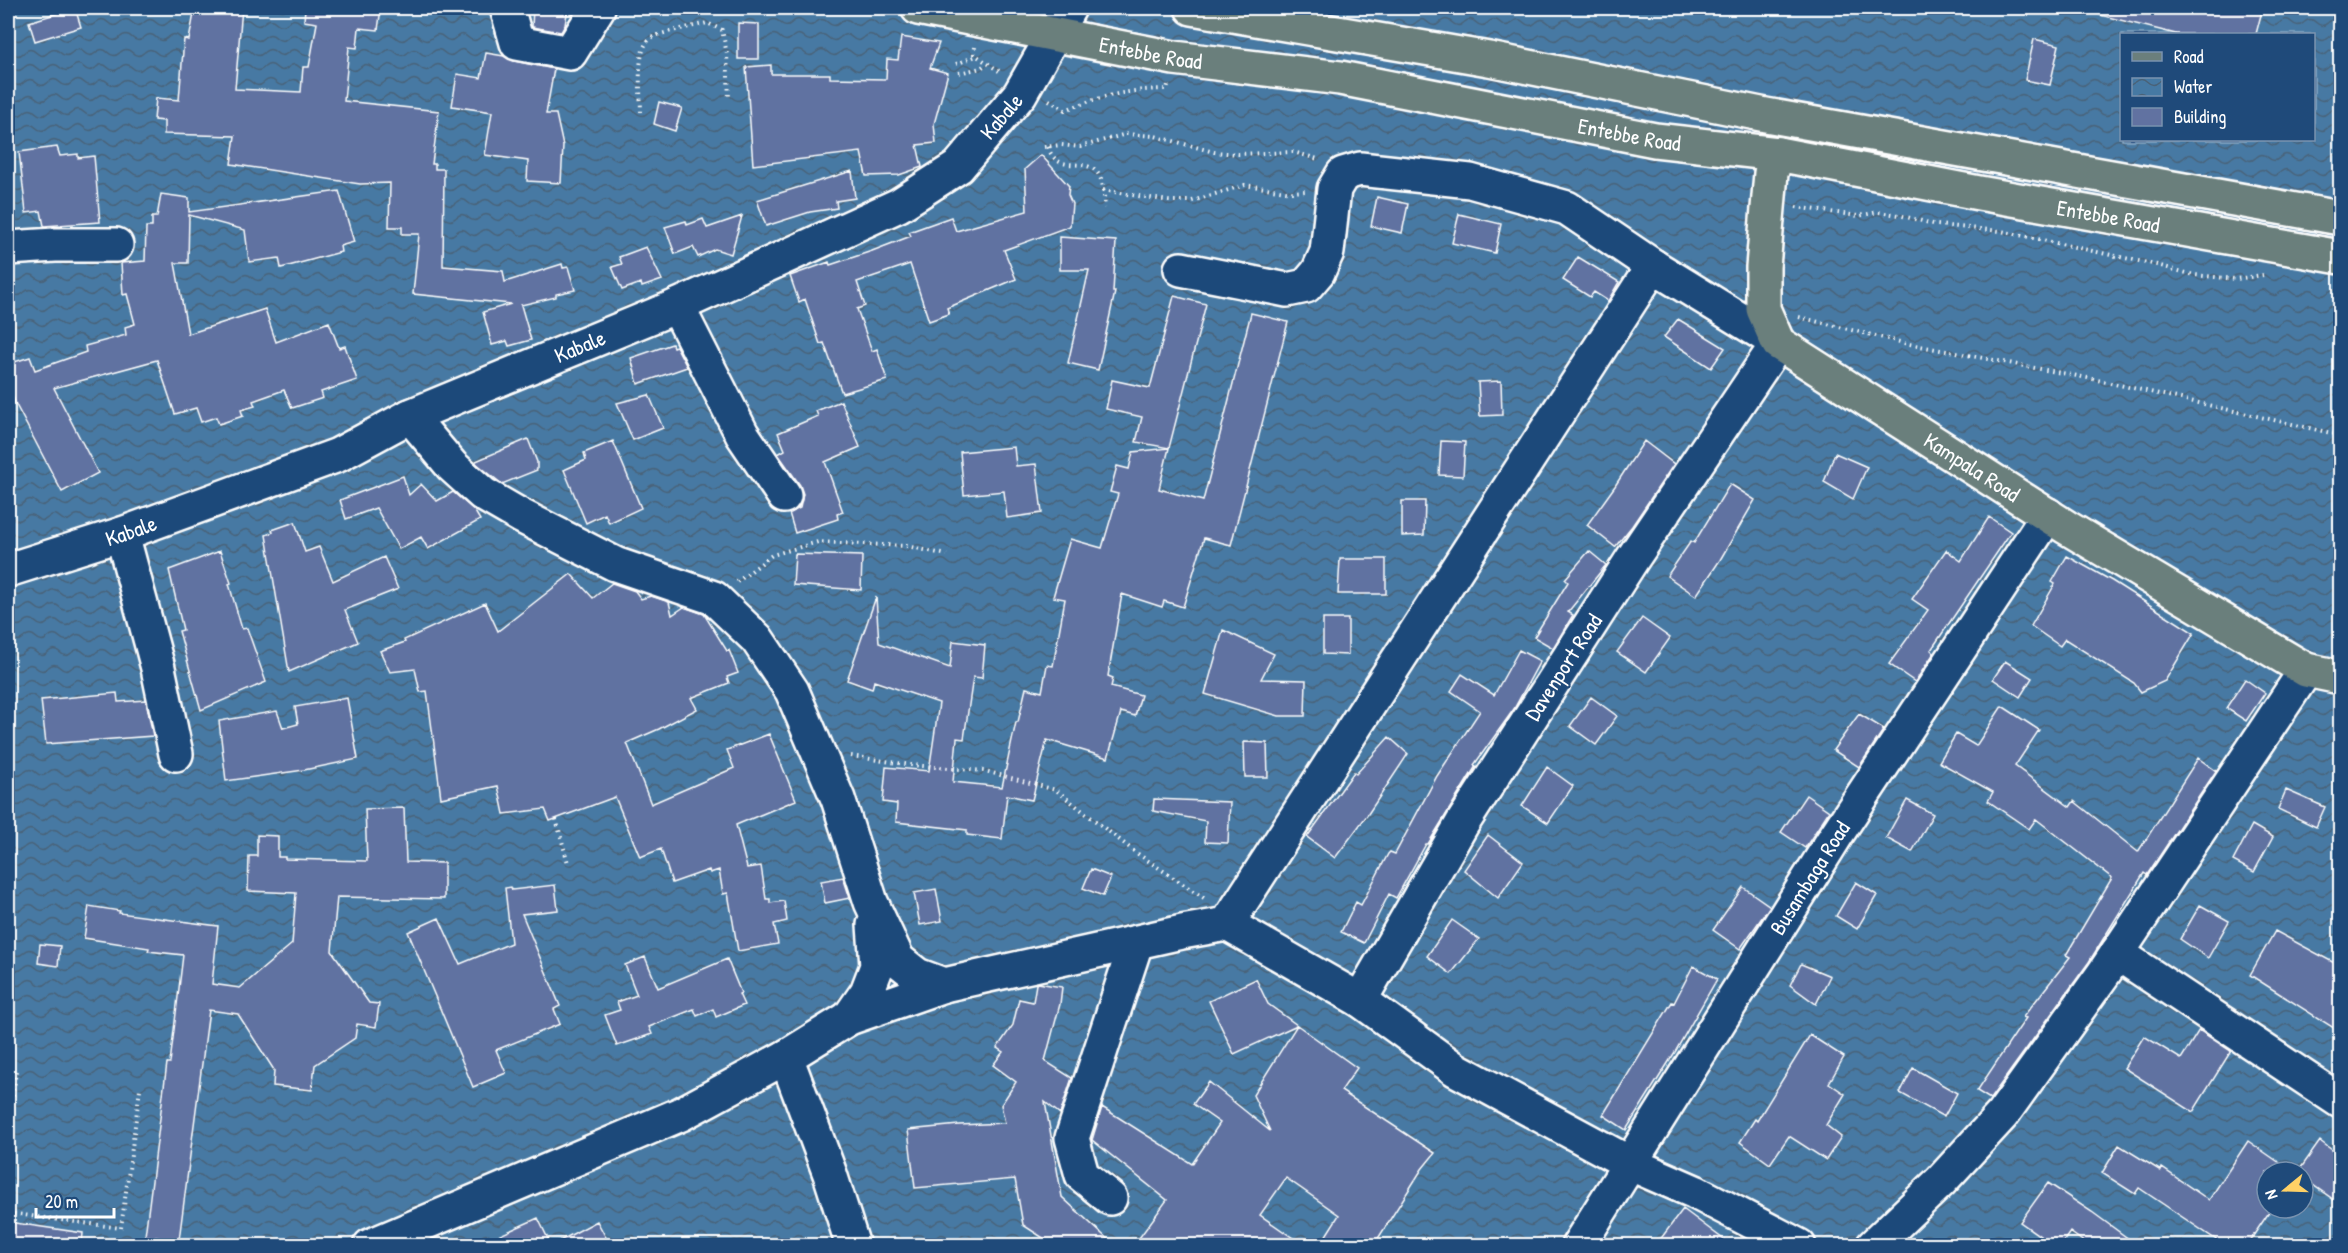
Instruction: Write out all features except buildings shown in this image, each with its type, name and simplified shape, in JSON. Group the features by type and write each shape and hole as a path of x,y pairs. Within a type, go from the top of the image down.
{"main road":[{"name":"Entebbe Road","path":"918,8 1061,20 1174,58 1340,78 1655,140 1778,154 2340,257"},
{"name":"Entebbe Road","path":"1192,8 1489,59 1766,115 2340,218"},
{"path":"1778,154 1771,173 1763,267 1763,309 1778,343"},
{"name":"Kampala Road","path":"1778,343 2048,515 2306,670 2340,677"}],"street":[{"path":"508,13 517,43 570,53 588,15"},
{"name":"Kabale","path":"8,570 122,534 338,455 410,416 677,306 899,205 958,167 1020,94 1061,20"},
{"path":"1181,269 1287,290 1306,286 1318,272 1327,252 1341,181 1360,169 1383,170 1470,181 1567,208 1653,266 1778,343"},
{"path":"8,248 116,245"},
{"path":"1227,924 1653,266"},
{"path":"677,306 742,434 784,496"},
{"name":"Davenport Road","path":"1360,1000 1462,824 1633,558 1778,343"},
{"path":"410,416 452,466 492,499 615,564 714,598 757,639 792,691 838,799 871,902 898,960 917,975 944,985"},
{"name":"Busambaga Road","path":"1578,1245 1837,834 2048,515"},
{"path":"122,534 158,668 176,754"},
{"path":"1873,1245 1941,1180 2002,1115 2117,953 2306,670"},
{"path":"849,1018 867,992 877,966 871,902"},
{"path":"391,1242 681,1114 786,1057 849,1018 944,985 1227,924 1360,1000 1455,1069 1631,1164 1695,1192 1799,1245"},
{"path":"1110,1198 1082,1175 1072,1138 1136,943"},
{"path":"2117,953 2340,1101"},
{"path":"786,1057 830,1174 852,1245"}],"path":[{"path":"641,112 640,57 645,44 652,38 707,23 722,30 727,54 729,99"},
{"path":"956,64 974,57"},
{"path":"959,73 981,68 986,64"},
{"path":"1105,208 1098,174 1089,166 1057,162 1051,157 1046,147 1061,145 1080,147 1126,134 1155,136 1214,152 1239,154 1293,152 1320,160 1341,181"},
{"path":"1103,190 1170,201 1192,201 1245,185 1292,192 1341,181"},
{"path":"1763,309 1904,343 2093,379 2340,435"},
{"path":"714,598 772,555 818,542 907,546 947,555"},
{"path":"818,751 911,765 985,771 1056,790 1135,852 1208,900 1227,924"},
{"path":"556,819 568,863"},
{"path":"8,1144 16,1070"},
{"path":"8,1213 121,1228 140,1089"}],"water":[{"path":"8,8 2340,8 2340,1245 8,1245"}]}
